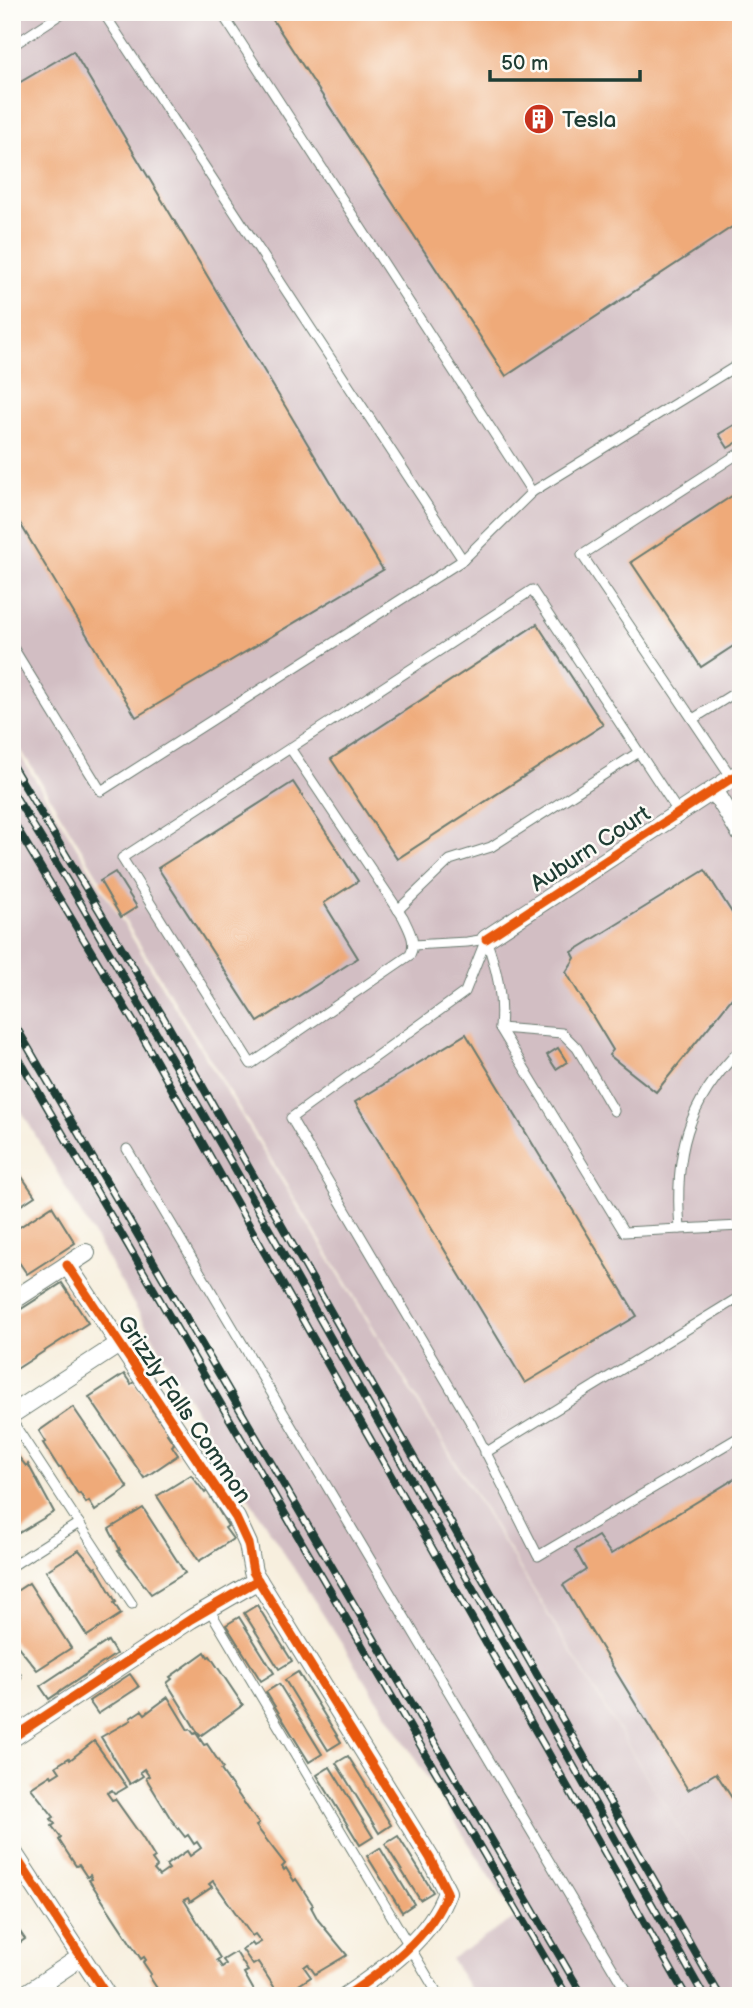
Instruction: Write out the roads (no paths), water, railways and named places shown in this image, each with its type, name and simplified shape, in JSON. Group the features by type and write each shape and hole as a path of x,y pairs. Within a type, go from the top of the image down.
{"street":[{"name":"Auburn Court","path":"486,939 736,775"},
{"path":"714,790 741,834"},
{"path":"12,1301 86,1253"},
{"name":"Grizzly Falls Common","path":"67,1265 236,1518 247,1544 253,1572 430,1858 447,1892 442,1907 409,1946"},
{"path":"12,1414 119,1344"},
{"path":"12,1738 258,1580"},
{"path":"12,1851 107,1996"},
{"path":"346,1996 388,1967 409,1946"},
{"path":"23,1996 81,1957"}],"lane":[{"path":"12,46 64,12"},
{"path":"103,12 463,560"},
{"path":"221,12 531,492"},
{"path":"12,646 101,791 463,560 531,492 741,363"},
{"path":"736,775 693,719 582,555 741,452"},
{"path":"290,748 398,910 413,945 410,956 251,1064 122,858 290,748 532,590 679,813"},
{"path":"693,719 741,688"},
{"path":"398,910 450,860 491,847 639,751"},
{"path":"413,945 486,939"},
{"path":"486,939 498,972 502,1009 500,1028 624,1232 741,1226"},
{"path":"486,939 465,992 291,1118 471,1423 538,1556 741,1436"},
{"path":"500,1028 562,1033 577,1048 614,1111"},
{"path":"680,1229 678,1166 695,1112 706,1090 741,1049"},
{"path":"127,1149 629,1996"},
{"path":"485,1453 741,1296"},
{"path":"12,1421 132,1604"},
{"path":"12,1566 79,1523"},
{"path":"209,1609 439,1996"}],"railway":[{"path":"12,765 162,1015 720,1996"},
{"path":"12,791 228,1157 704,1996"},
{"path":"12,820 139,1031 686,1996"},
{"path":"12,1020 583,1996"},
{"path":"12,1047 567,1996"}],"place":[{"name":"Tesla","path":"539,119"}]}
